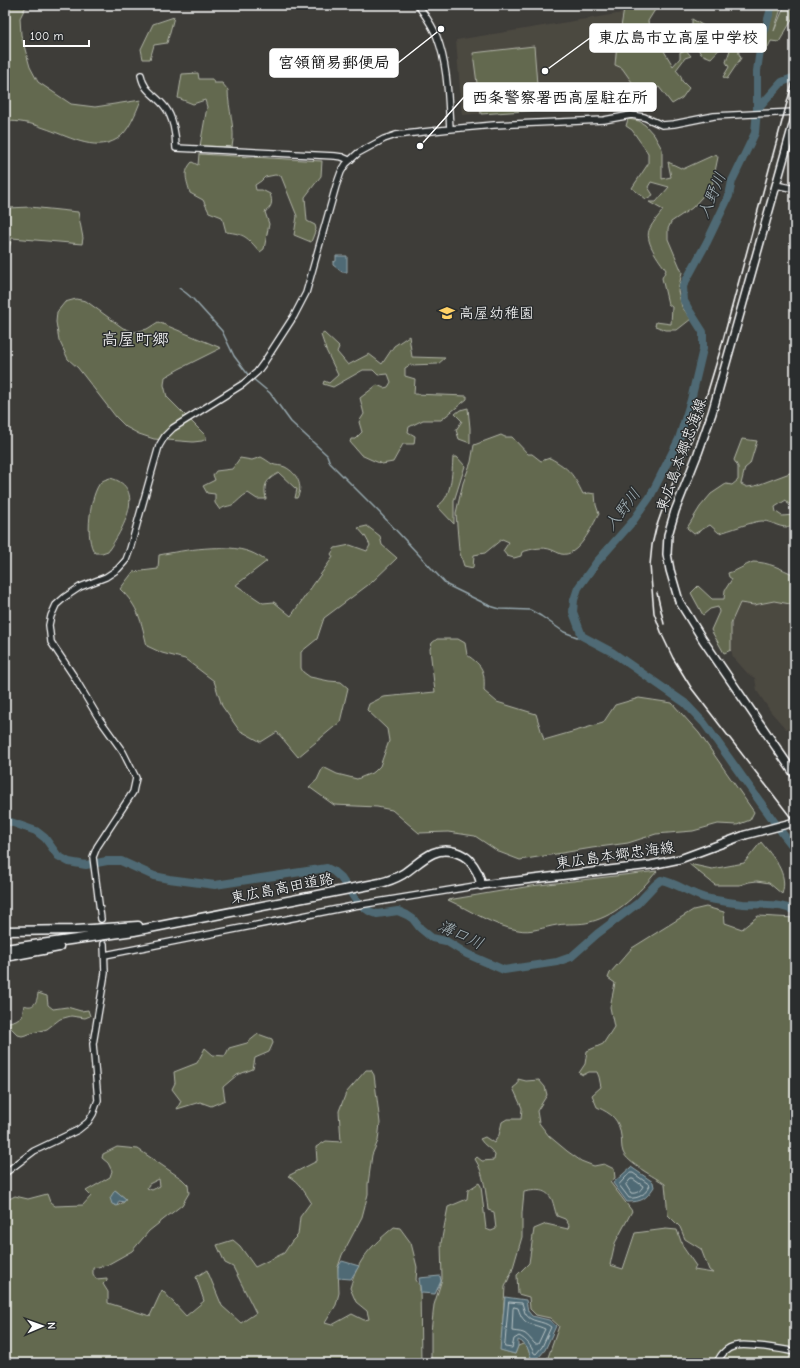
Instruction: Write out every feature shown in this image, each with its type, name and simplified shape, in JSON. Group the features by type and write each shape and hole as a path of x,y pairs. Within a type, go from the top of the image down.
{"highway":[{"name":"東広島高田道路","path":"189,921 389,881 402,875 430,854 445,850 457,853 467,858 477,872 481,885"},
{"path":"5,931 76,930 189,921"},
{"path":"5,957 189,921"},
{"path":"5,944 83,936 152,925"},
{"path":"5,949 134,931"}],"main road":[{"name":"東広島本郷忠海線","path":"795,118 712,412 698,454 675,510 668,535 666,554 672,581 679,601 703,640 795,775"},
{"name":"東広島本郷忠海線","path":"481,885 651,866 680,858 745,835 795,822"}],"street":[{"path":"418,5 436,36 442,52 447,82 450,128"},
{"path":"141,75 142,83 146,89 166,109 176,136 176,148 328,156 342,157 349,160"},
{"path":"101,919 93,857 97,847 134,792 136,778 123,752 98,717 52,642 49,630 51,616 56,605 65,597 80,587 106,577 118,569 126,560 159,446 165,436 181,422 243,384 257,372 263,364 294,316 306,293 336,186 341,172 349,160 358,153 384,139 396,135 450,128 604,120 631,115 644,117 662,125 714,116 795,112"},
{"path":"776,185 795,189"},
{"path":"105,955 373,902 481,885"},
{"path":"5,1173 34,1151 78,1130 88,1122 93,1114 98,1100 93,1044 104,986 104,944"},
{"path":"716,1363 725,1351 740,1345 795,1352"}],"shaded area":[{"path":"623,13 635,102 462,115 456,40"},
{"path":"774,601 795,606 795,734 788,728 786,729 771,712 757,691 755,678 749,675 733,657 731,650 731,623 740,603 754,605"}],"green space":[{"path":"5,5 33,5 25,8 20,18 21,35 30,67 38,82 71,104 95,107 141,100 132,121 121,136 108,143 90,144 34,125 5,121"},
{"path":"628,5 658,5 648,21 651,40 657,42 665,41 676,46 672,49 664,51 673,66 680,58 680,52 686,50 691,56 685,58 676,70 681,76 682,81 689,88 682,98 672,104 659,87 654,90 650,90 643,102 624,101 614,105 605,101 606,97 626,94 634,85 622,68 615,65 617,44 607,31 608,26 621,27 624,9"},
{"path":"775,5 782,5 774,31 785,5 795,5 795,15 779,42 771,41 765,53 761,53"},
{"path":"174,17 167,43 154,45 150,59 143,59 141,49 153,24"},
{"path":"692,19 722,39 725,33 737,35 739,54 741,58 727,79 723,77 729,67 726,62 730,50 727,48 722,48 711,58 701,54 692,39 688,39 688,35 692,34"},
{"path":"534,46 539,110 481,114 473,53"},
{"path":"198,73 199,79 212,79 214,83 222,83 228,90 233,133 232,147 200,146 207,107 205,100 193,104 178,98 182,74"},
{"path":"628,119 639,121 645,125 654,135 662,149 662,179 671,177 668,162 683,169 716,154 718,157 712,186 692,208 671,222 668,229 668,239 682,272 678,291 682,307 691,319 677,330 666,330 655,326 656,322 671,324 672,307 668,304 662,278 666,270 650,244 648,233 663,210 649,202 656,202 669,187 651,182 648,187 653,195 646,199 632,188 648,164 648,153 632,130 626,126"},
{"path":"199,154 322,161 321,176 305,197 307,221 315,225 316,229 311,242 294,235 297,216 281,176 275,175 265,177 255,185 256,190 262,190 270,194 271,199 271,204 265,212 269,224 264,249 260,252 242,235 226,232 222,217 209,212 203,200 190,193 186,173 192,162 198,165"},
{"path":"5,206 9,208 30,207 78,212 83,238 82,244 12,238 5,261"},
{"path":"76,299 86,301 123,328 135,332 147,329 158,322 221,348 165,377 164,385 167,397 206,436 206,439 193,442 154,439 139,434 126,427 116,417 78,368 68,359 59,340 56,322 57,312 65,302"},
{"path":"324,333 339,347 337,352 348,365 369,354 382,364 394,346 409,336 412,357 445,358 438,364 410,365 405,368 405,376 415,379 414,394 467,396 467,399 441,420 423,420 409,427 408,432 415,436 414,444 403,444 393,462 382,464 361,455 350,442 351,439 355,439 362,432 359,422 364,414 360,398 377,385 384,388 388,387 391,382 388,374 378,375 373,370 363,370 333,387 323,384 324,381 329,383 338,375 326,350 321,335"},
{"path":"468,408 470,443 459,439 456,430 462,421 455,414 460,410"},
{"path":"501,435 505,437 512,437 528,454 532,454 541,461 550,458 557,462 567,469 583,494 595,494 599,514 584,540 573,551 567,554 561,554 553,550 537,548 522,552 521,556 514,558 507,556 503,551 509,542 502,539 485,553 474,555 473,568 464,566 459,550 456,513 463,483 471,462 474,445"},
{"path":"742,439 757,441 750,464 745,468 741,484 747,487 755,486 795,471 795,504 788,504 786,500 775,507 776,512 782,516 795,515 795,526 784,527 762,521 719,533 710,525 694,534 687,528 700,507 711,494 726,484 732,485 738,480 738,467 734,460"},
{"path":"261,457 272,464 285,467 296,476 300,489 297,498 295,498 297,489 279,473 266,483 266,499 257,499 248,493 234,504 220,510 215,503 215,494 207,493 203,486 215,480 213,475 216,471 232,469 240,458 252,460"},
{"path":"453,457 457,457 465,466 454,501 454,524 437,506 446,498 450,484"},
{"path":"110,478 121,483 128,490 130,500 128,510 120,532 108,551 95,553 92,547 89,528 91,506 97,488 101,482"},
{"path":"367,526 380,536 382,545 397,558 372,582 324,618 317,639 301,652 301,668 303,672 310,677 341,682 348,688 340,722 298,757 277,732 261,742 239,730 222,706 214,681 185,659 162,653 147,646 141,622 135,608 120,589 133,572 158,569 159,555 205,548 240,549 252,553 267,561 236,585 263,603 274,602 291,616 333,557 331,554 335,548 350,545 367,551 370,545 358,528"},
{"path":"753,562 759,562 780,568 795,575 795,605 774,601 754,605 740,603 731,623 731,650 724,653 711,630 719,612 718,607 710,609 703,615 691,593 698,586 712,599 724,599 725,590 732,579 729,577 728,573"},
{"path":"437,639 458,639 465,643 467,655 477,662 482,670 484,678 484,691 497,702 536,714 544,740 603,723 615,705 639,698 672,703 699,733 754,812 750,820 737,825 718,824 693,831 656,834 628,843 520,860 499,852 475,836 448,832 419,833 392,810 377,807 334,805 309,787 317,780 323,767 337,774 357,779 374,772 380,766 389,741 387,729 367,710 369,704 383,697 435,692 430,649 432,643"},
{"path":"761,842 782,872 784,886 782,894 769,883 757,881 740,885 715,885 689,864 712,869 744,863"},
{"path":"657,871 635,895 619,909 600,919 586,923 561,924 523,931 500,925 448,900 531,886"},
{"path":"706,907 724,912 725,923 742,929 758,916 795,918 795,1363 546,1363 559,1326 550,1318 536,1315 530,1309 529,1297 518,1294 517,1275 529,1263 534,1229 546,1224 568,1229 569,1225 565,1219 557,1216 552,1199 549,1195 542,1191 535,1190 524,1192 522,1237 512,1271 505,1287 501,1350 515,1354 518,1346 523,1344 528,1349 533,1363 431,1363 431,1332 434,1305 442,1279 441,1243 448,1207 467,1199 468,1190 479,1183 481,1186 486,1229 491,1231 496,1229 494,1212 488,1210 483,1177 475,1159 477,1157 482,1161 494,1160 495,1155 480,1139 485,1137 494,1143 499,1135 502,1122 507,1119 521,1119 522,1108 513,1088 518,1084 518,1079 526,1081 539,1080 545,1087 547,1095 537,1111 539,1123 549,1136 581,1161 594,1166 604,1164 614,1169 615,1178 610,1182 632,1211 615,1243 610,1265 623,1269 635,1233 666,1229 677,1230 683,1247 696,1266 694,1270 713,1273 709,1270 701,1249 685,1239 680,1227 668,1215 665,1184 630,1161 622,1150 619,1125 611,1115 597,1107 592,1095 601,1087 597,1072 589,1072 583,1075 579,1073 585,1064 587,1051 603,1044 614,1027 610,1007 615,983 608,978 610,973 632,948 693,910"},
{"path":"38,993 47,996 48,1005 53,1009 67,1007 81,1011 88,1010 90,1016 85,1018 71,1016 60,1019 47,1029 22,1036 18,1035 6,1023 16,1020 22,1016 24,1005 33,1005 37,999"},
{"path":"258,1034 272,1039 273,1043 269,1052 255,1058 253,1069 237,1075 223,1087 225,1100 211,1106 200,1102 177,1109 181,1101 172,1089 175,1083 174,1072 197,1063 205,1048 213,1055 225,1056 229,1048 247,1043"},
{"path":"366,1070 371,1070 374,1075 380,1123 378,1141 372,1155 368,1194 362,1217 342,1255 338,1267 339,1293 336,1305 325,1323 332,1325 352,1314 364,1320 369,1319 367,1311 356,1302 350,1288 353,1278 361,1261 372,1247 394,1227 400,1228 411,1243 417,1267 416,1280 420,1286 421,1363 5,1363 5,1201 15,1196 28,1199 47,1194 50,1202 55,1206 83,1205 91,1196 86,1191 110,1177 112,1171 108,1163 102,1158 103,1154 117,1147 138,1149 182,1179 188,1185 189,1193 182,1205 149,1231 132,1251 107,1265 93,1268 93,1274 96,1279 107,1278 103,1284 108,1292 108,1303 150,1316 162,1290 186,1316 204,1301 196,1277 207,1270 222,1306 241,1323 256,1313 233,1267 225,1263 217,1245 233,1240 240,1246 255,1267 284,1253 298,1235 300,1217 311,1202 298,1184 288,1176 317,1161 316,1147 326,1141 341,1142 339,1111 346,1093","holes":["159,1179 160,1186 152,1190 147,1188 149,1184","115,1190 126,1199 117,1206"]}],"water":[{"path":"336,256 347,256 347,272 342,272 333,265 333,262 336,261"},
{"path":"631,1167 653,1182 654,1187 643,1199 627,1202 613,1183"},
{"path":"115,1190 126,1199 124,1202 119,1201 117,1206 112,1204 110,1198"},
{"path":"342,1261 359,1266 351,1279 338,1278 338,1267"},
{"path":"440,1276 441,1281 435,1294 421,1293 419,1278"},
{"path":"505,1297 526,1300 528,1311 532,1316 549,1320 556,1326 545,1350 537,1362 531,1358 528,1349 518,1340 518,1346 515,1354 500,1350"}],"waterway":[{"name":"入野川","path":"772,5 761,43 757,71 757,110 755,133 732,181 729,196 707,242 683,286 684,301 703,332 703,349 691,400 679,439 650,497 633,521 596,563 578,588 574,600 573,612 582,636 612,652 685,703 704,723 795,849"},
{"path":"757,110 782,82 795,77"},
{"path":"179,288 193,299 222,331 234,356 249,376"},
{"path":"252,378 270,393 291,422 327,455 330,463 379,512 447,585 490,606 500,609 530,610 564,632 577,637 582,636"},
{"name":"溝口川","path":"5,820 36,831 45,838 58,856 69,862 86,865 107,861 121,861 154,876 169,879 215,885 327,868 341,878 357,902 369,911 377,914 398,911 413,919 420,928 432,938 446,941 467,954 504,970 557,962 571,957 597,934 638,903 661,880 710,899 731,903 776,906 789,908 795,911"}],"railway":[{"path":"795,73 720,351 698,424 666,499 656,528 652,545 650,565 654,613 673,658 692,689 795,823"},
{"path":"657,593 664,624"}],"place":[{"name":"宮領簡易郵便局","path":"441,29"},
{"name":"東広島市立高屋中学校","path":"545,71"},
{"name":"西条警察署西高屋駐在所","path":"420,146"},
{"name":"高屋幼稚園","path":"447,313"}],"district":[{"name":"高屋町郷","path":"135,339"}]}
